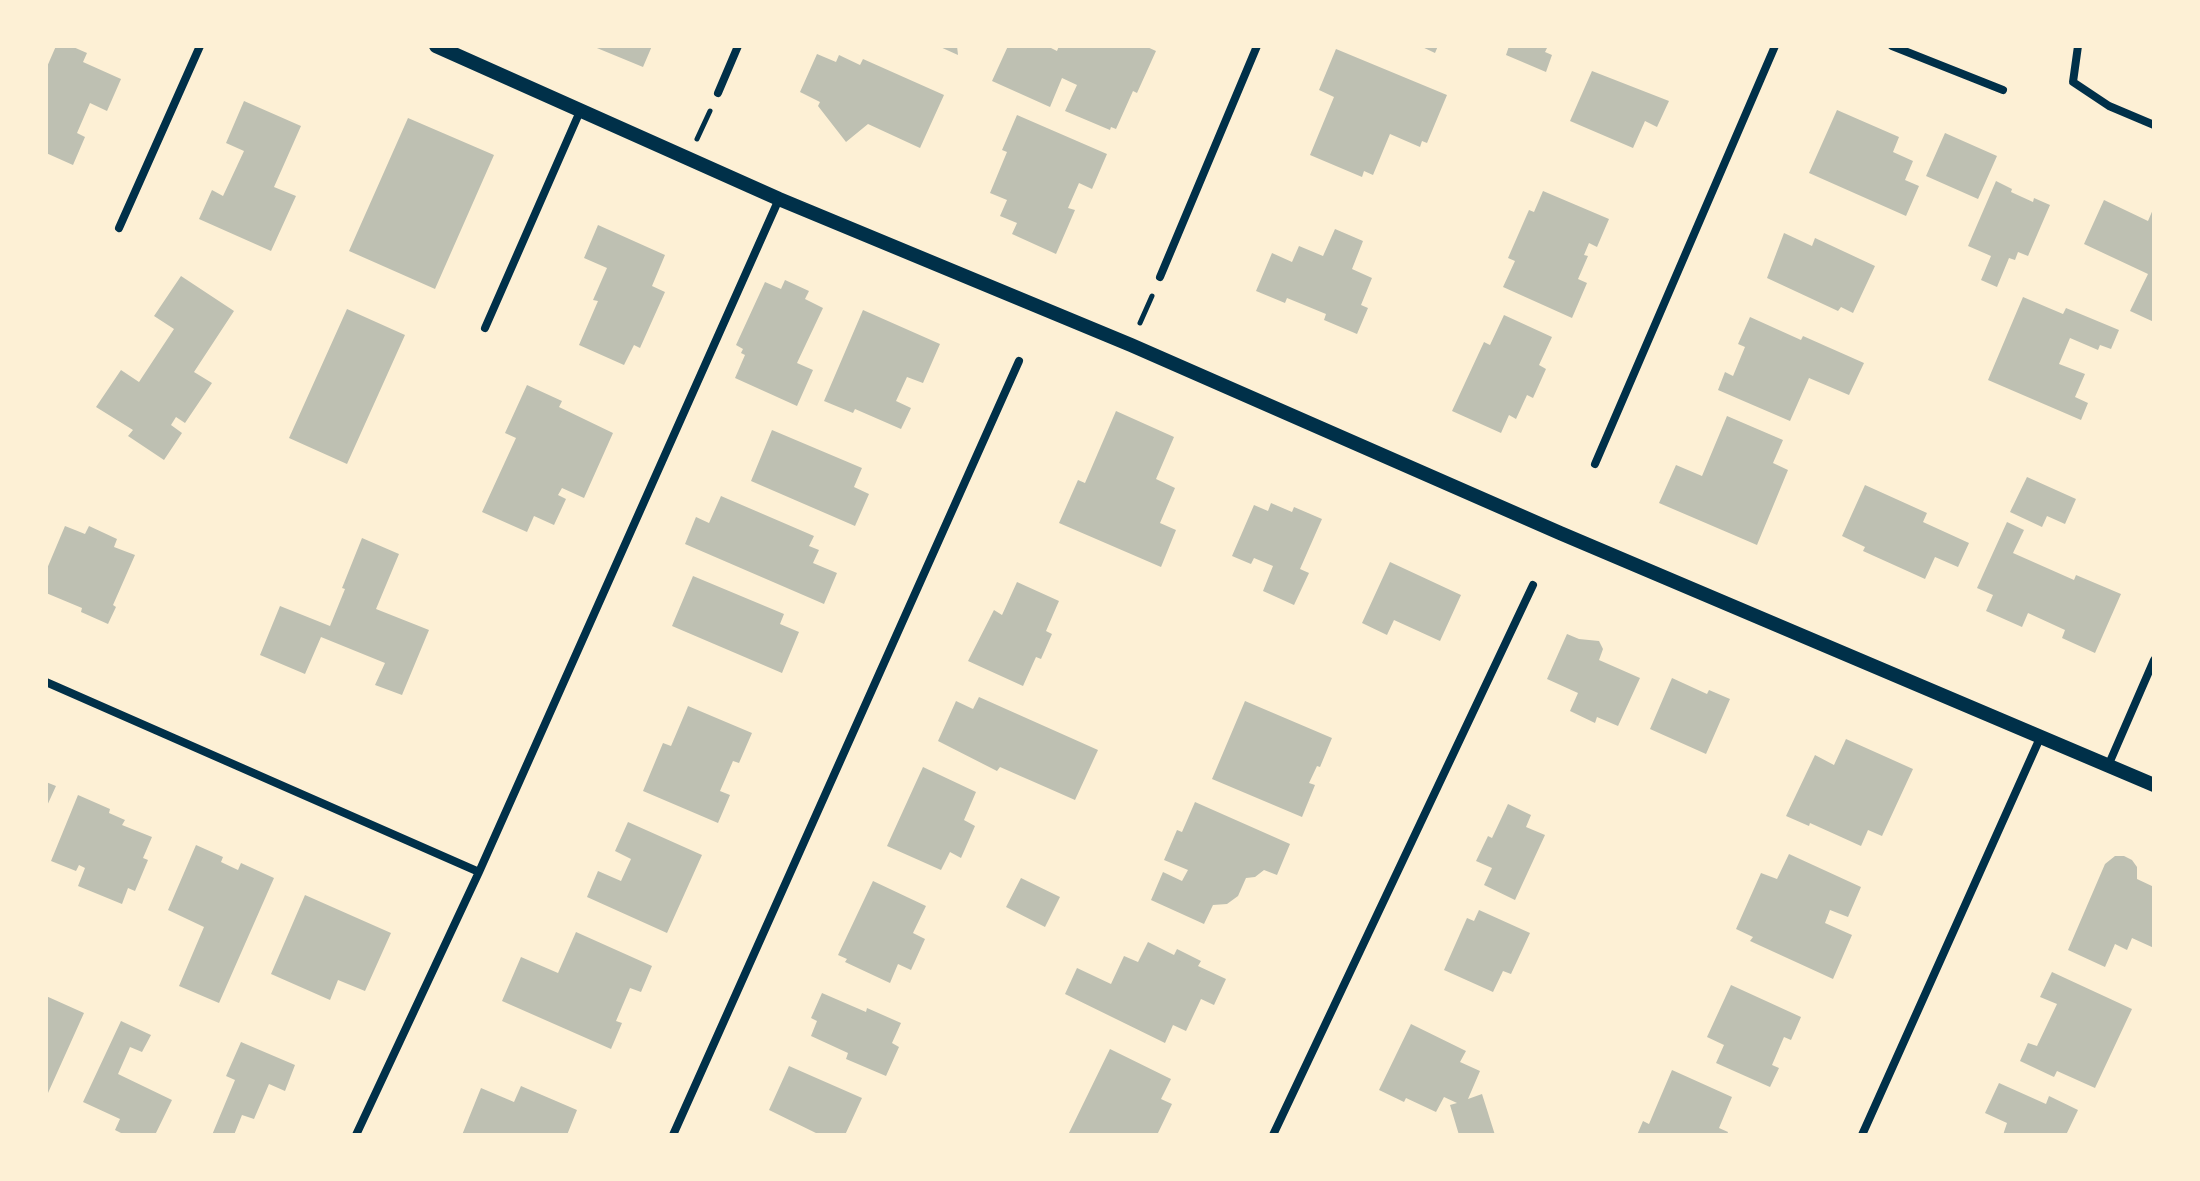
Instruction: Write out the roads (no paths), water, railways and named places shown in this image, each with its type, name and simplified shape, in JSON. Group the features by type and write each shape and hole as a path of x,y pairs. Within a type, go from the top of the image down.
{"street":[{"path":"119,228 200,46"},
{"path":"436,46 779,199 1131,345 1560,533 2154,785"},
{"path":"718,93 738,46"},
{"path":"1160,277 1257,46"},
{"path":"1595,464 1775,46"},
{"path":"1892,46 2003,90"},
{"path":"2078,46 2073,82 2109,106 2154,125"},
{"path":"485,328 581,109"},
{"path":"356,1135 479,872 779,199"},
{"path":"673,1135 1019,361"},
{"path":"1273,1135 1533,585"},
{"path":"2108,766 2154,660"},
{"path":"46,682 479,872"},
{"path":"1862,1135 2040,738"}]}
